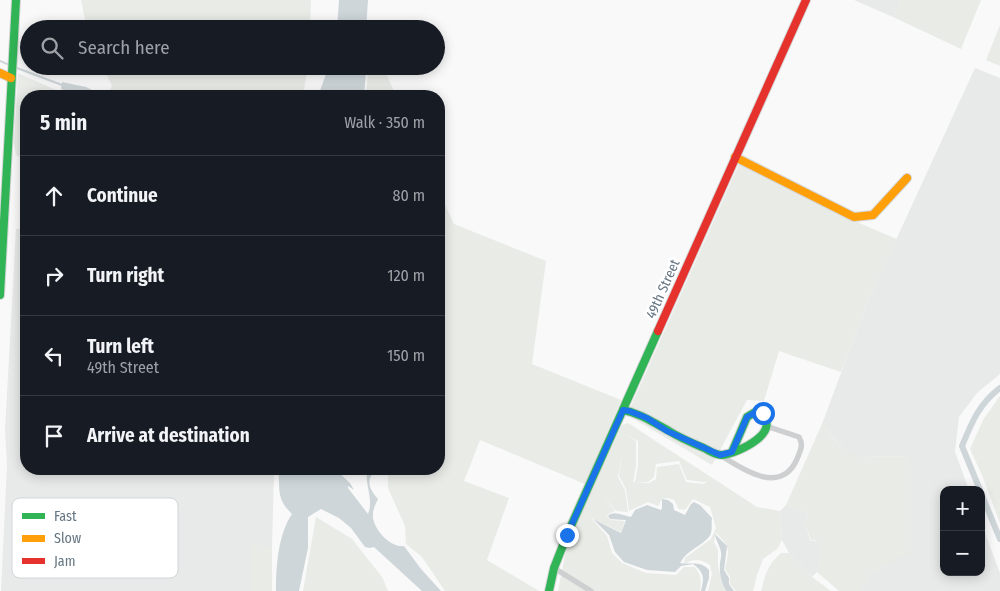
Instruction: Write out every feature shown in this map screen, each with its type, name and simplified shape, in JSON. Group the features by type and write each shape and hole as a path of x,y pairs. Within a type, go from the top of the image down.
{"street":[{"path":"0,295 16,0"},
{"name":"49th Street","path":"549,591 554,568 567,535 806,0"},
{"path":"0,73 12,78"},
{"path":"735,157 854,216 873,215 907,178"},
{"path":"623,410 647,418 679,437 720,455 741,468 767,478 775,479 787,474 795,464 802,443 799,438 766,426"},
{"path":"720,455 732,452 753,444 759,439 766,426 766,418 763,413 757,411 747,417 732,452"},
{"path":"554,568 591,591"}],"shaded area":[{"path":"81,0 311,0 310,20 85,20"},
{"path":"339,0 368,0 367,20 338,20"},
{"path":"854,0 901,0 893,17"},
{"path":"901,0 981,0 961,49 893,17"},
{"path":"1000,25 1000,66 986,60"},
{"path":"975,68 1000,78 1000,374 977,393 959,417 955,452 968,486 940,486 940,576 985,576 985,533 1000,573 1000,591 860,591 869,574 911,551 911,456 857,457 849,454 822,424 867,303"},
{"path":"18,73 56,90 20,90 20,157 16,155 14,142"},
{"path":"107,75 306,75 304,90 110,90 112,86"},
{"path":"326,75 366,75 364,90 320,90"},
{"path":"368,75 387,75 393,90 366,90"},
{"path":"62,82 92,90 63,90 61,89"},
{"path":"739,164 866,226 897,239 867,303 841,372 779,351 764,401 747,400 712,465 627,415"},
{"path":"445,204 454,224 546,261 532,364 621,400 585,484 480,440 464,481 509,498 487,560 539,591 445,591 422,557 406,544 405,526 388,488 388,475 445,475"},
{"path":"16,229 20,229 20,475 274,475 272,549 251,542 251,591 1,591 7,466 5,430"},
{"path":"1000,396 1000,523 970,449 983,420"},
{"path":"628,423 757,507 780,511 782,540 777,549 763,559 753,591 736,591 730,584 730,577 725,569 728,549 716,533 714,542 718,550 718,567 725,591 708,591 712,574 710,565 697,560 684,564 685,558 711,539 716,528 710,507 693,499 685,510 679,509 674,500 668,498 662,499 658,506 648,502 629,511 626,489 619,476 622,453 618,477 625,490 628,512 616,511 602,495 615,511 607,516 610,520 625,521 621,532 591,518 607,536 612,553 622,563 646,573 676,575 684,567 694,567 700,575 700,591 558,591 567,545 622,425","holes":["625,434 638,441 638,466 635,482 648,482 654,477 656,464 679,461 687,480 707,481 704,484 686,482 679,464 657,467 656,479 649,483 633,482 636,467 636,441"]},
{"path":"822,424 842,447 857,457 911,456 911,552 869,574 860,591 839,591 817,572 823,552 817,542 811,540 805,525 808,514 786,505"},
{"path":"278,475 341,475 350,483 354,490 348,486 348,488 368,514 370,498 367,475 372,475 370,487 378,499 374,508 374,523 384,538 399,546 404,546 441,591 422,591 374,547 365,547 351,528 339,518 321,509 308,517 308,548 299,591 276,591 277,561 281,541 287,522 292,514 283,503"},
{"path":"662,499 668,500 673,504 674,510 685,515 694,502 700,505 712,518 709,537 686,555 680,563 699,564 709,570 705,591 701,591 702,573 693,564 681,566 675,572 647,570 624,562 615,552 609,535 593,519 621,533 626,520 610,519 608,516 610,514 616,513 631,517 635,510 647,505 661,510"},
{"path":"786,505 808,514 805,525 810,540 818,542 823,552 817,572 812,577 789,553 782,540 780,511"},
{"path":"316,517 352,539 382,577 388,591 303,591"},
{"path":"715,534 727,546 724,570 729,578 729,584 734,591 726,591 722,582 720,575 721,552"},
{"path":"251,541 272,549 272,591 251,591"},
{"path":"781,553 789,553 812,577 831,591 761,591 768,570"}],"waterway":[{"path":"0,61 7,64"},
{"path":"36,75 62,85"},
{"path":"978,486 962,446 981,407 1000,388"},
{"path":"985,503 1000,539"}],"traffic: fast":[{"path":"0,295 16,0"},
{"path":"549,591 554,568 567,535 658,331"},
{"path":"623,410 641,416 715,454 722,455 739,450 764,433 767,426 765,418 757,411 747,417 732,452"}],"traffic: slow":[{"path":"0,73 11,78"},
{"path":"735,157 854,217 873,215 907,178"}],"traffic: jam":[{"path":"658,331 806,0"}],"route":[{"path":"567,535 623,410 647,418 667,431 720,455 732,452 747,417 757,411 763,413"}]}
